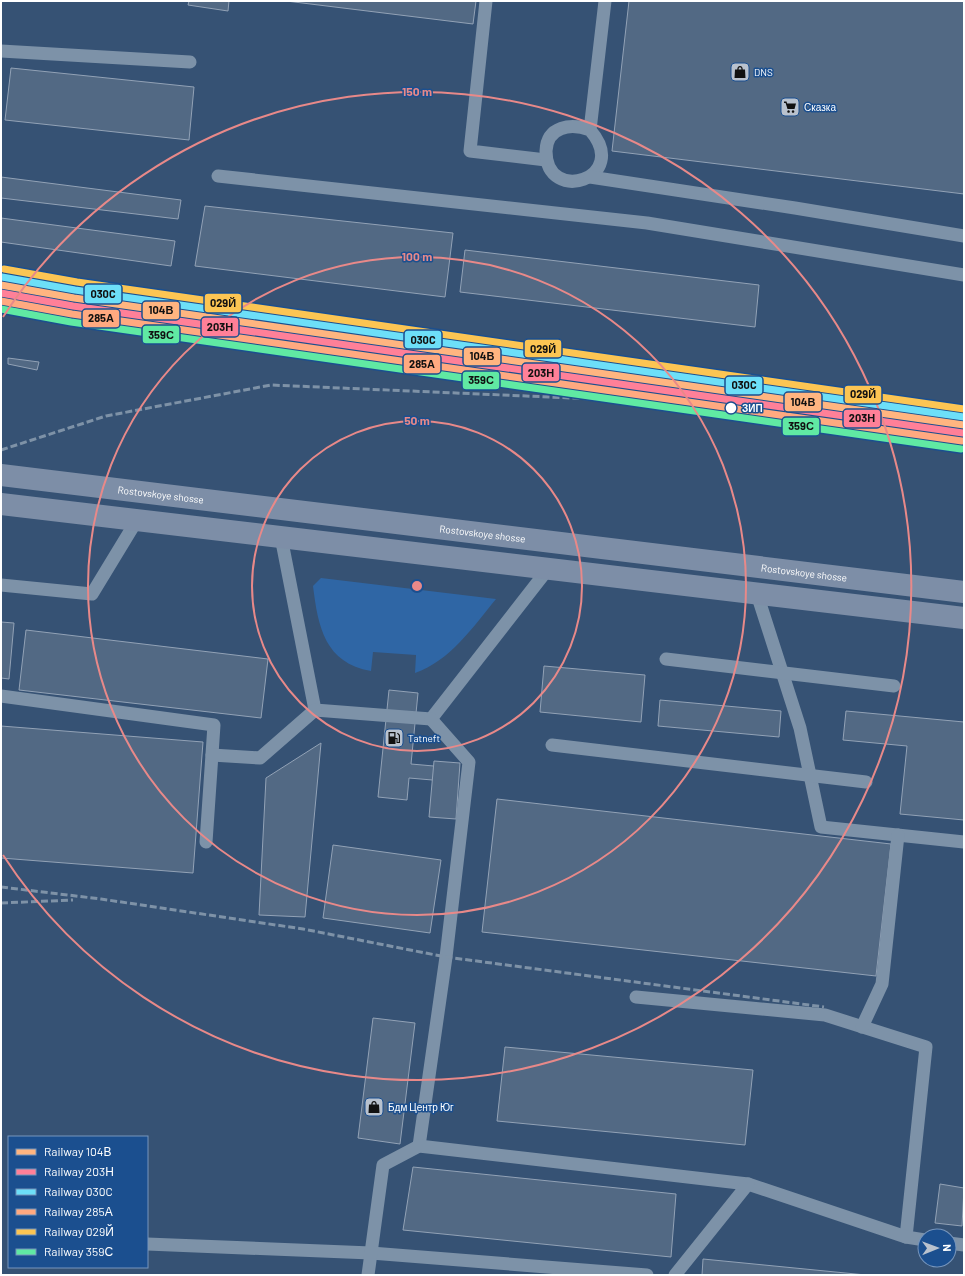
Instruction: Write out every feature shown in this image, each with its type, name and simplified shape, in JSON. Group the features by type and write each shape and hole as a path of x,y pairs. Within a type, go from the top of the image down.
{"main road":[{"name":"Rostovskoye shosse","path":"1,475 964,592"},
{"path":"1,504 964,618"}],"lane":[{"path":"486,1 470,151 546,160"},
{"path":"590,130 605,1"},
{"path":"1,51 190,62"},
{"path":"590,177 599,166 602,154 599,140 590,130 577,125 564,127 552,134 546,146 546,160 552,172 564,180 577,182 590,177 803,209 964,236"},
{"path":"218,176 647,223 964,276"},
{"path":"1,585 92,594 137,520"},
{"path":"281,537 315,710"},
{"path":"431,719 548,569"},
{"path":"757,594 800,728 821,827 964,842"},
{"path":"666,659 782,671 894,686"},
{"path":"1,696 214,725 206,842"},
{"path":"212,755 260,758 315,710 431,719 469,762 446,957 419,1146"},
{"path":"552,746 866,782"},
{"path":"862,1027 882,984 898,835"},
{"path":"636,997 825,1016 926,1047 906,1237"},
{"path":"368,1275 382,1165 419,1146 748,1184 906,1237 917,1239"},
{"path":"675,1275 748,1184"},
{"path":"148,1244 371,1253 647,1275"}],"shaded area":[{"path":"321,578 496,599 460,642 450,652 428,668 415,673 416,655 373,652 371,671 356,667 343,660 327,641 321,629 313,586"}],"building":[{"path":"189,1 229,1 228,11 188,5"},
{"path":"286,1 476,1 473,24"},
{"name":"Сказка","path":"629,1 964,1 964,194 612,151"},
{"path":"11,68 194,87 189,140 5,120"},
{"path":"1,177 181,200 178,219 1,198"},
{"path":"205,206 453,233 445,297 195,266"},
{"path":"1,218 175,241 171,266 1,242"},
{"path":"465,250 759,285 755,327 460,292"},
{"path":"8,358 39,362 37,370 8,364"},
{"path":"1,622 14,623 9,679 1,678"},
{"path":"26,630 268,659 261,718 19,690"},
{"path":"544,666 645,675 641,722 540,712"},
{"path":"389,690 418,693 411,764 445,767 444,781 409,778 407,800 378,797"},
{"path":"660,700 781,711 779,737 658,726"},
{"path":"846,711 964,722 964,820 900,814 907,746 843,740"},
{"path":"1,726 203,742 193,873 1,858"},
{"path":"321,743 305,917 259,915 266,778"},
{"path":"434,761 460,763 456,819 429,817"},
{"path":"497,799 891,844 876,976 482,932"},
{"path":"333,845 441,860 430,933 323,918"},
{"path":"373,1018 415,1023 400,1144 358,1138"},
{"path":"505,1047 753,1070 745,1145 497,1121"},
{"path":"413,1167 676,1194 671,1257 403,1230"},
{"path":"940,1184 964,1188 962,1226 935,1223"},
{"path":"703,1259 866,1275 702,1275"}],"railway":[{"path":"1,450 106,416 271,385 595,399 964,449"},
{"path":"1,887 101,899 303,929 446,957 824,1007"},
{"path":"1,903 73,900"}],"rail line":[{"name":"029Й","path":"4,269 77,282 964,409"},
{"name":"030C","path":"2,277 75,290 964,417"},
{"name":"104В","path":"1,285 74,298 964,425"},
{"name":"203Н","path":"1,293 73,306 963,433"},
{"name":"285А","path":"1,301 72,314 962,441"},
{"name":"359С","path":"1,309 71,322 961,449"}],"place":[{"name":"DNS","path":"740,72"},
{"name":"Сказка","path":"790,107"},
{"name":"ЗИП","path":"731,408"},
{"name":"Tatneft","path":"394,738"},
{"name":"Бдм Центр Юг","path":"374,1107"}]}
